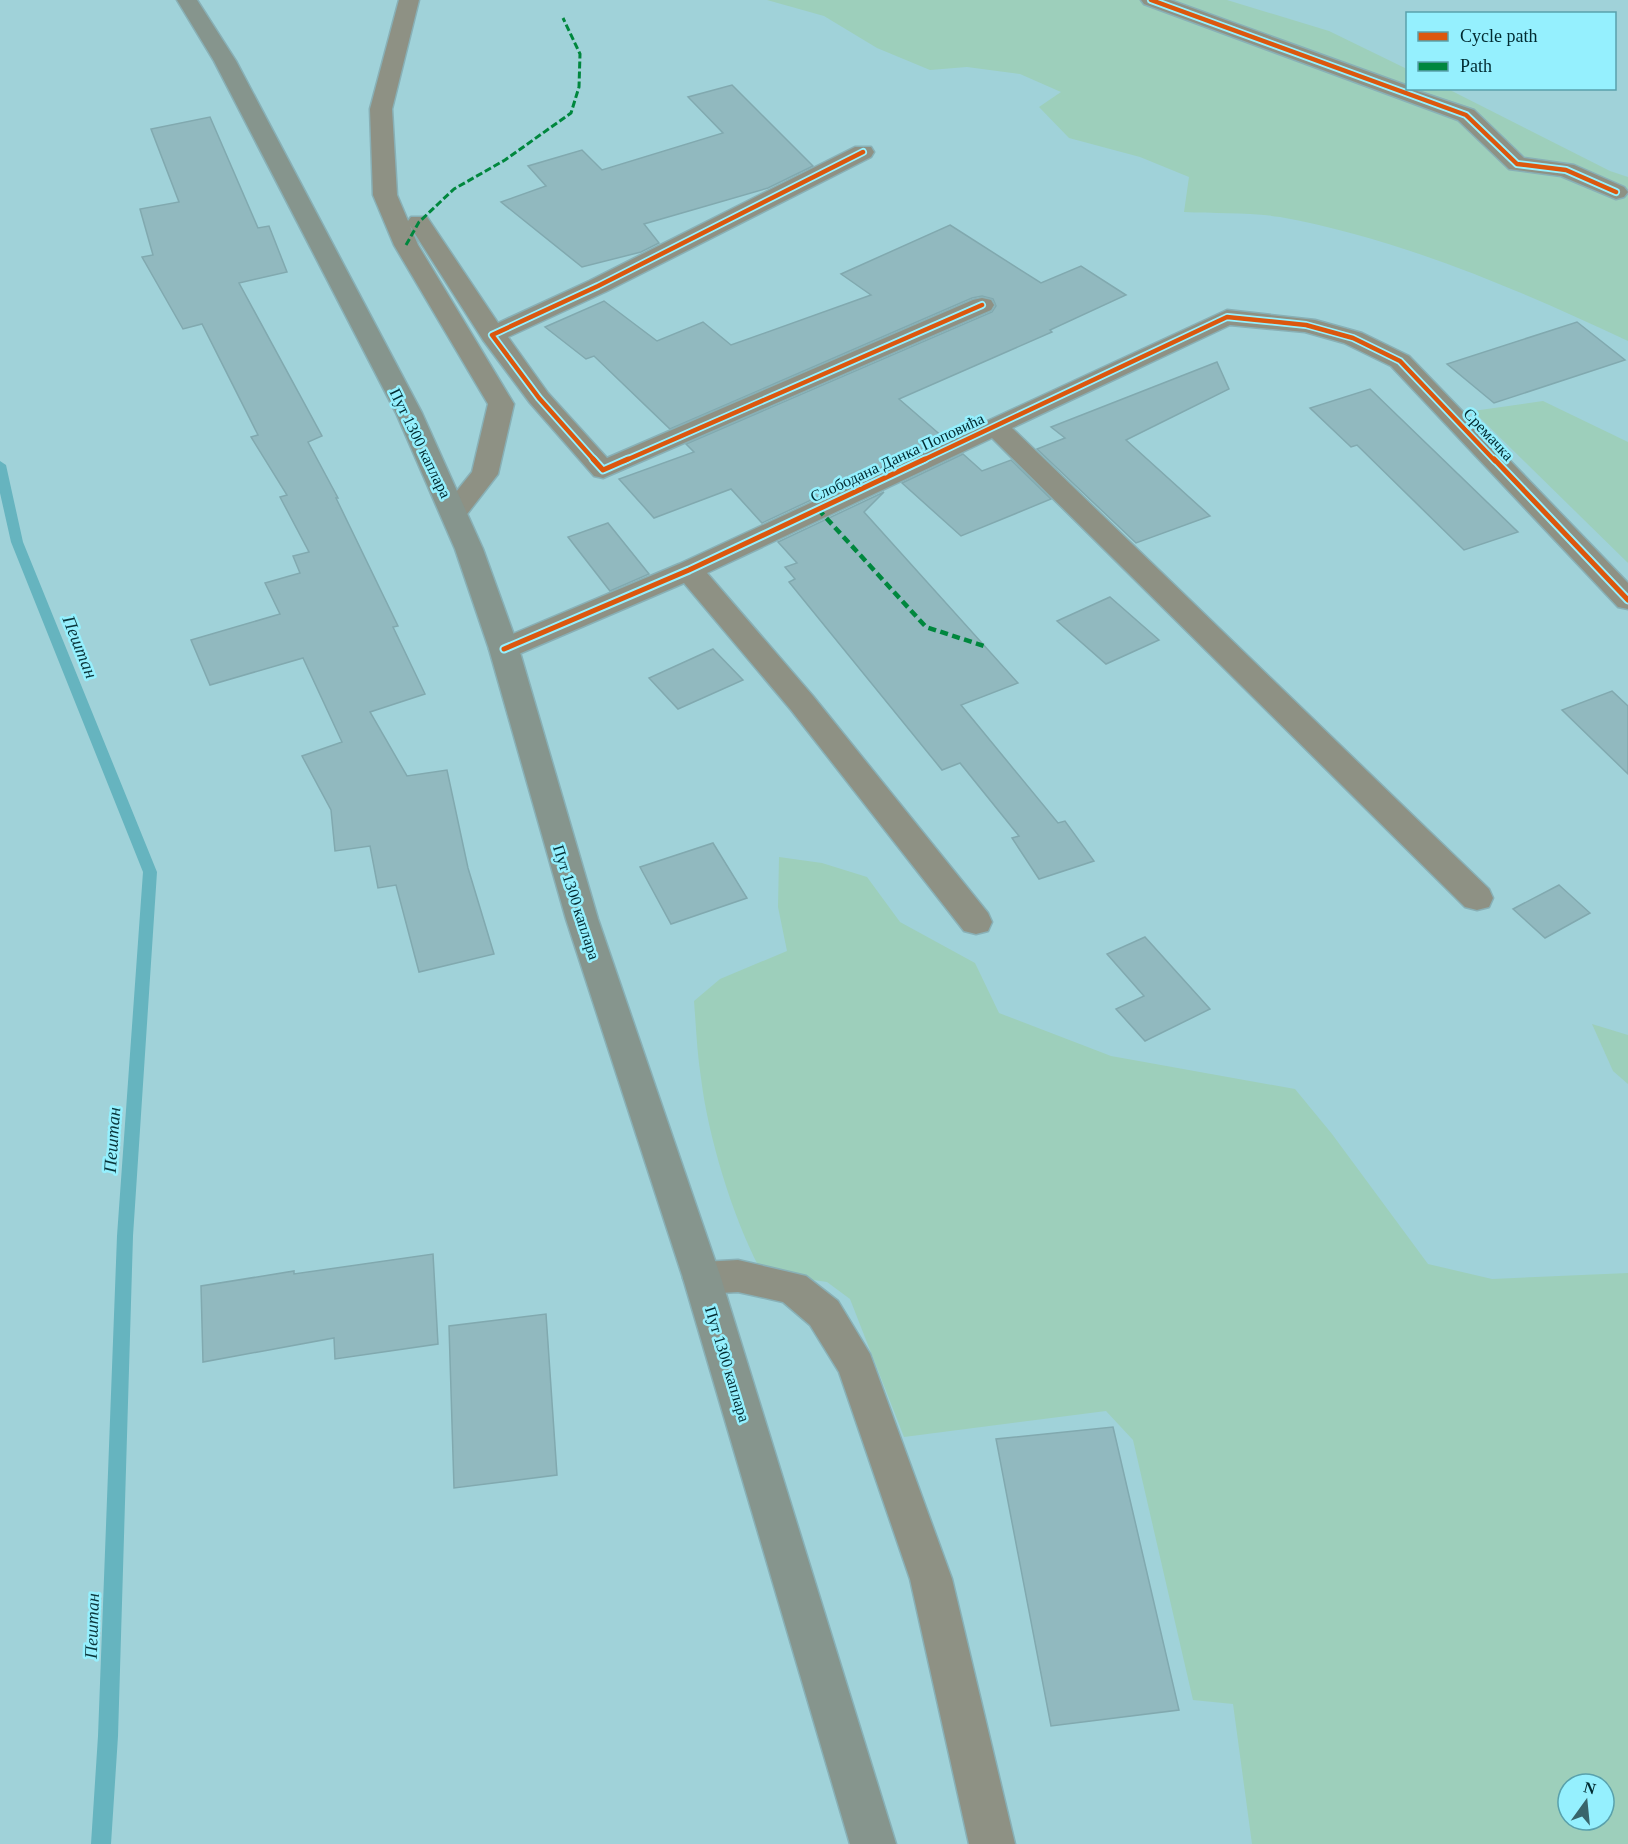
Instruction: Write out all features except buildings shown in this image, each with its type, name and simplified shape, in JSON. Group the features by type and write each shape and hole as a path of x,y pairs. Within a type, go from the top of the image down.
{"main road":[{"name":"Пут 1300 каплара","path":"187,0 225,61 314,229 409,413 454,512 504,649 582,919 702,1278 873,1844"}],"street":[{"path":"409,0 381,109 385,195 406,245 501,404 485,474 454,512"},
{"path":"1151,0 1466,116 1517,164 1566,170 1616,192"},
{"path":"492,335 598,286 863,152"},
{"path":"419,222 492,335 539,398 603,470 982,305"},
{"name":"Слободана Данка Поповића","path":"504,649 689,570 1227,317 1306,325"},
{"name":"Сремачка","path":"1306,325 1353,338 1400,360 1628,600"},
{"path":"501,404 539,398"},
{"path":"995,426 1477,898"},
{"path":"689,570 802,703 976,922"},
{"path":"702,1278 738,1276 792,1288 824,1313 856,1366 931,1579 992,1844"}],"green space":[{"path":"767,0 1227,0 1329,31 1406,69 1406,90 1450,90 1610,171 1628,177 1628,341 1501,285 1370,238 1268,215 1184,212 1189,177 1140,157 1069,138 1039,107 1061,92 1020,74 967,67 930,70 877,48 824,16"},
{"path":"1543,401 1628,442 1628,563 1473,411"},
{"path":"779,857 822,863 867,877 900,922 975,963 999,1013 1111,1056 1295,1089 1332,1134 1428,1264 1492,1279 1628,1273 1628,1844 1252,1844 1233,1704 1193,1700 1133,1440 1106,1411 904,1437 850,1299 827,1282 786,1276 759,1267 740,1224 715,1150 704,1101 694,1001 720,979 787,951 778,907"},
{"path":"1592,1024 1628,1035 1628,1084 1613,1071"}],"waterway":[{"name":"Пештан","path":"0,465 17,542 150,872 125,1236 108,1736 101,1844"}],"marked path":[{"path":"406,245 419,222 454,189 505,160 571,113 579,87 580,54 563,18"},
{"path":"818,509 926,627 987,647"}],"cycle path":[{"path":"1151,0 1466,115 1517,164 1566,170 1616,192"},
{"path":"863,152 598,286 492,335 539,398 603,470 982,305"},
{"path":"504,649 689,570 1227,317 1306,325 1353,338 1400,361 1628,600"}]}
